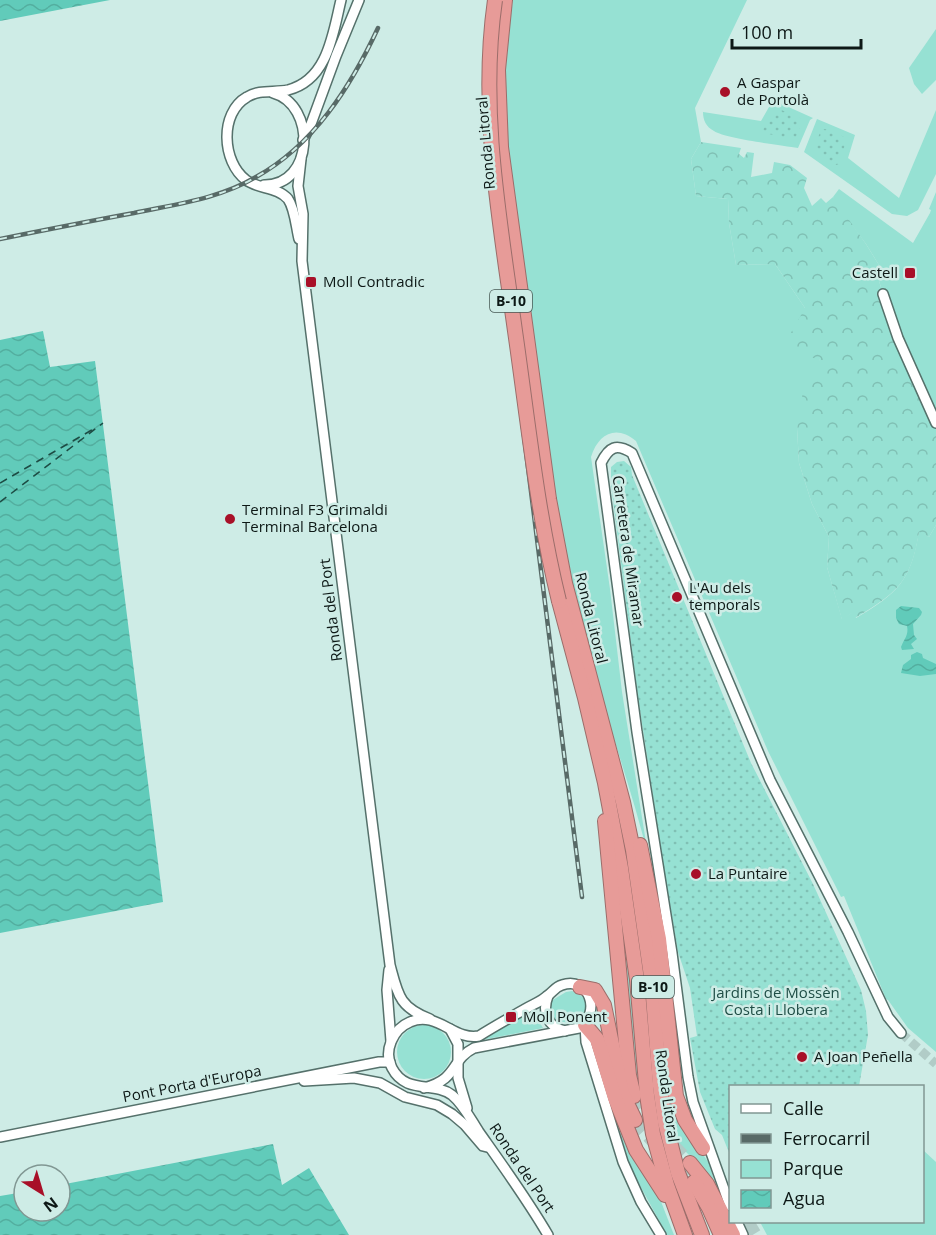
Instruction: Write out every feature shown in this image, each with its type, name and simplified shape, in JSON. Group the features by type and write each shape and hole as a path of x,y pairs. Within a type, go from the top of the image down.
{"highway":[{"name":"Ronda Litoral","path":"495,0 488,83 491,144 542,518 566,611 597,750 628,906 653,1134 685,1235"},
{"name":"Ronda Litoral","path":"505,0 498,70 501,147 566,611 606,737 623,802 652,983 665,1122 678,1173 702,1235"},
{"name":"B-10","path":"606,737 639,837 654,911 676,1096 685,1120 703,1148"},
{"name":"B-10","path":"597,750 619,953 629,1075 634,1096"},
{"path":"580,987 595,990 604,1005 622,1093 635,1120"},
{"name":"B-10","path":"585,1025 597,1040 615,1098 636,1150 676,1211"},
{"path":"690,1162 712,1191 733,1235"},
{"path":"694,1182 710,1208 721,1235"}],"street":[{"path":"301,251 289,200 280,193 248,182 236,168 229,154 228,129 232,113 240,101 251,95 292,89 305,81 317,69 330,44 341,0"},
{"path":"303,140 359,0"},
{"path":"268,92 284,97 294,106 301,120 303,140 298,186 303,214 301,251"},
{"path":"256,184 273,185 284,181 296,171 301,159"},
{"name":"Ronda del Port","path":"301,251 390,965 397,990 405,1005 413,1013 430,1019"},
{"path":"883,294 898,338 936,423"},
{"name":"Carretera de Miramar","path":"729,1203 693,1102 688,1077 670,935 637,732 601,463 606,453 614,447 623,447 632,453 770,780 848,932 888,1017 901,1033"},
{"name":"Ronda del Port","path":"390,965 387,990 391,1041"},
{"path":"573,984 580,987 589,995 592,1008 585,1025 573,1031 550,1032 474,1048 463,1055 449,1076 434,1085 424,1088 400,1078 390,1062 389,1048 391,1041 403,1026 411,1021 430,1019 449,1028 468,1037 479,1036 548,996 558,986 573,984"},
{"path":"548,996 545,1011 548,1019 559,1029 567,1031"},
{"path":"585,1025 586,1042 623,1162 641,1202 661,1235"},
{"path":"449,1028 458,1044 457,1063"},
{"name":"Pont Porta d'Europa","path":"0,1137 379,1062 390,1062"},
{"name":"Ronda del Port","path":"457,1063 460,1086 471,1118"},
{"path":"284,1081 327,1081 344,1078 371,1080 405,1097 441,1107 465,1125 483,1146 491,1148"},
{"name":"Ronda del Port","path":"424,1088 449,1093 471,1118 548,1235"}],"green space":[{"path":"513,0 747,0 695,108 701,142 691,159 696,196 728,199 729,223 736,265 775,264 805,308 820,359 797,428 799,463 812,504 829,537 827,567 842,619 853,612 856,618 892,593 907,574 919,531 929,537 936,525 936,1052 908,1028 886,999 844,896 841,897 768,751 636,441 622,433 615,433 603,437 598,442 591,457 622,692 648,855 588,650 562,538 555,496 506,137 504,86"},
{"path":"936,29 936,80 922,94 914,84 909,68"},
{"path":"773,100 813,118 798,148 720,134 709,127 704,118 703,112 761,121"},
{"path":"779,109 800,118 802,122 796,137 792,139 762,131 775,111"},
{"path":"936,110 936,174 918,210 907,216 892,214 804,152 817,119 855,135 848,158 899,198"},
{"path":"825,129 847,138 839,164 836,165 814,148 821,130"},
{"path":"701,142 741,148 739,154 744,158 747,152 754,153 751,177 772,173 774,162 790,165 807,178 804,188 812,206 821,198 826,203 833,197 887,278 879,281 886,303 936,423 936,525 929,537 919,532 912,563 900,584 882,601 855,618 852,613 842,620 827,567 829,537 812,504 799,463 797,428 804,385 820,359 800,356 788,338 805,308 775,264 736,265 729,223 728,199 696,196 691,159"},
{"path":"839,189 913,243 930,213 929,209 936,192 936,422 886,303 879,281 887,278 866,244 835,202 833,197"},
{"name":"Jardins de Mossèn Costa i Llobera","path":"624,461 631,467 632,475 751,763 813,884 861,990 866,1011 868,1035 859,1085 729,1085 729,1152 722,1135 715,1129 700,1092 690,1038 697,1036 690,988 678,952 665,875 638,697 611,485 611,467 617,462"},
{"path":"618,903 629,974 640,1094 634,1078"},
{"path":"572,991 585,1001 584,1014 572,1022 554,1019 551,1014 551,1001"},
{"path":"532,1010 543,1028 482,1040"},
{"path":"424,1025 434,1027 443,1033 449,1042 451,1052 449,1062 443,1071 434,1077 424,1079 414,1077 405,1071 399,1062 397,1052 399,1042 405,1033 414,1027"},
{"path":"670,1088 684,1128 709,1163 716,1187 706,1172 677,1143 670,1106"},
{"path":"607,1091 660,1199 674,1235 667,1235 632,1171"},
{"path":"924,1151 936,1162 936,1235 767,1235 761,1223 924,1223"}],"water":[{"path":"0,0 110,0 0,21"},
{"path":"43,331 50,367 95,361 163,902 0,933 0,340"},
{"path":"901,606 919,608 922,612 913,624 914,635 917,639 911,644 914,649 902,650 901,647 907,634 907,626 899,624 896,618 896,610"},
{"path":"917,652 922,654 923,658 936,664 936,674 920,676 901,673 903,665 911,659 911,655"},
{"path":"273,1144 282,1185 309,1168 349,1235 0,1235 0,1196 12,1194 12,1223 72,1223 72,1183"}],"ferry route":[{"path":"0,502 103,423"},
{"path":"0,483 97,427"}],"tunnel":[{"path":"901,1033 936,1064"},
{"path":"634,1096 652,1124 690,1163"},
{"path":"635,1120 694,1182"},
{"path":"748,1223 755,1235"}],"railway":[{"path":"492,0 486,59 485,109 495,205 582,897"},
{"path":"0,239 197,200 227,191 256,177 277,164 296,148 329,112 356,71 378,28"},
{"path":"516,304 533,435"}],"place":[{"name":"A Gaspar de Portolà","path":"725,92"},
{"name":"Castell","path":"910,273"},
{"name":"Moll Contradic","path":"311,282"},
{"name":"Terminal F3 Grimaldi Terminal Barcelona","path":"230,519"},
{"name":"L'Au dels temporals","path":"677,597"},
{"name":"La Puntaire","path":"696,874"},
{"name":"Moll Ponent","path":"511,1017"},
{"name":"A Joan Peñella","path":"802,1057"}]}
